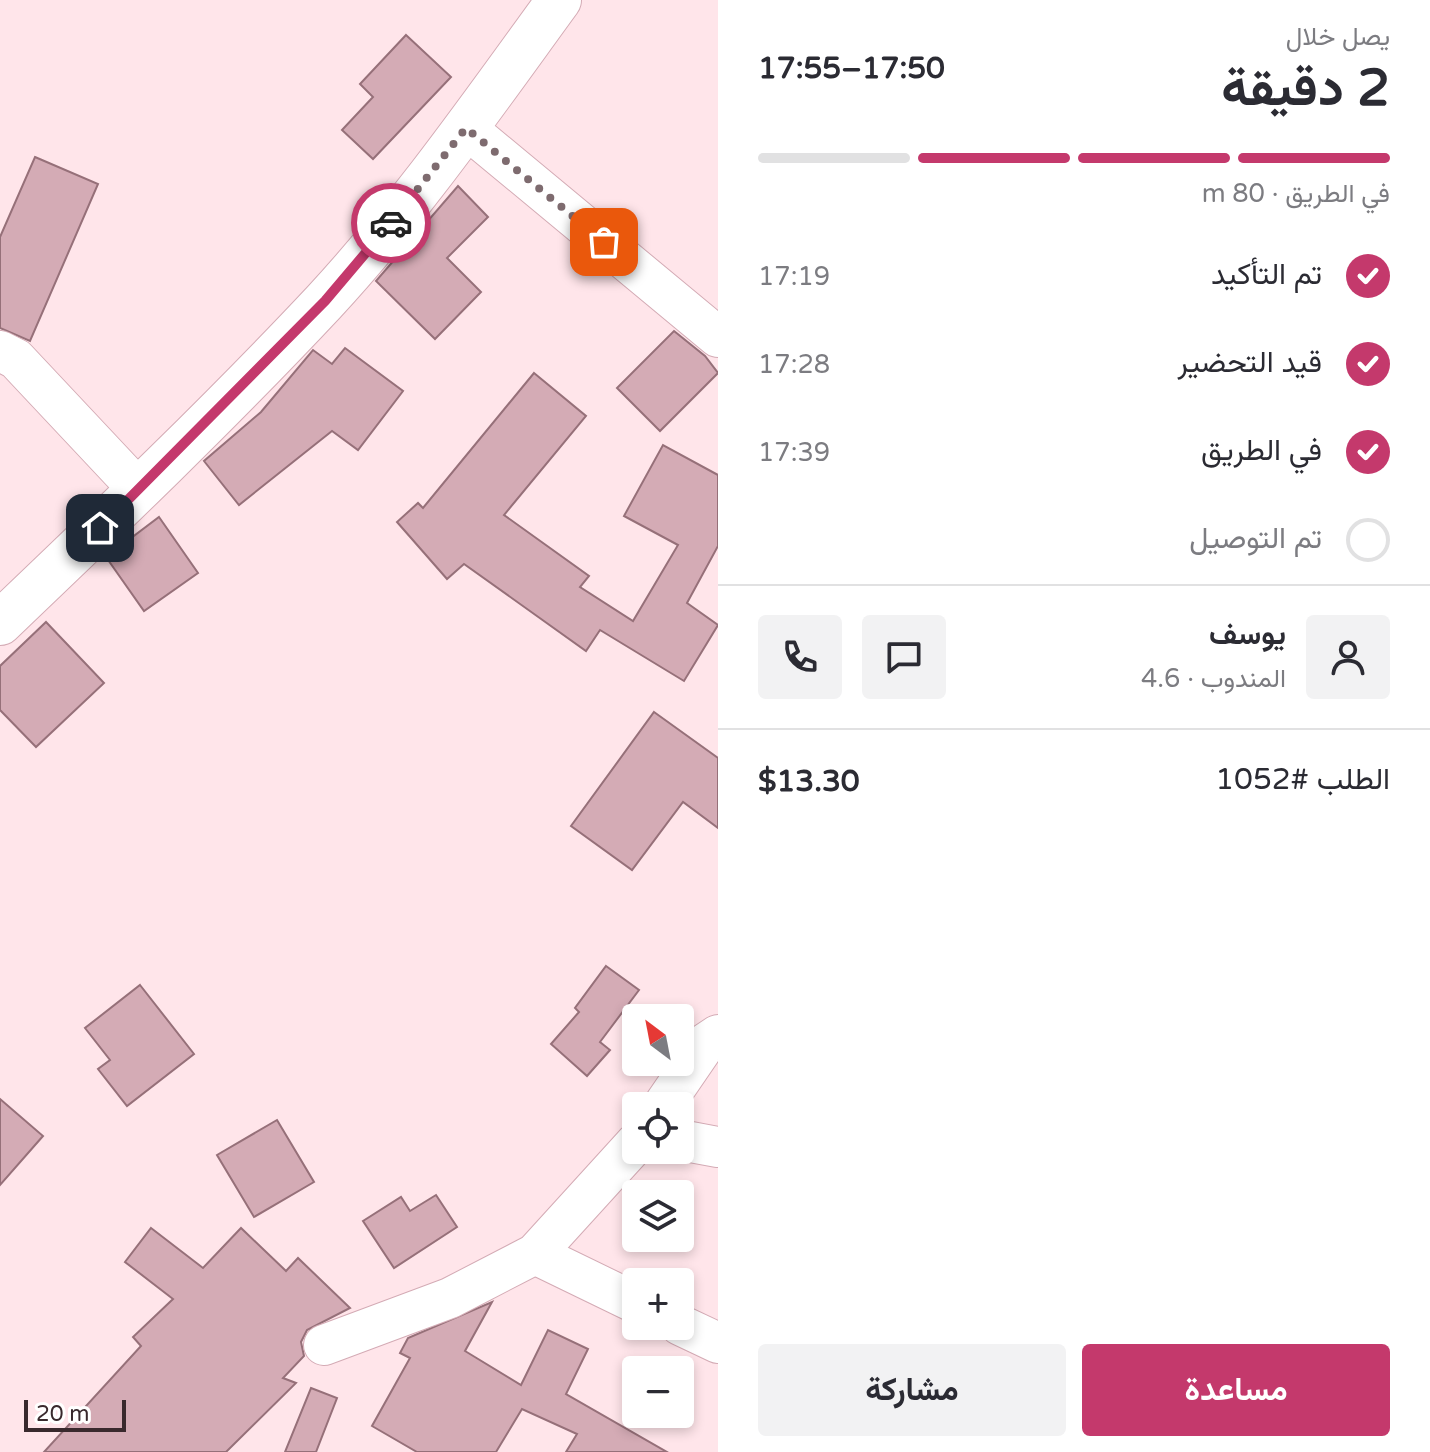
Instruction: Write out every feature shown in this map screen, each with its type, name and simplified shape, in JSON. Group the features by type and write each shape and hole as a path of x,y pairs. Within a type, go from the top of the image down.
{"main road":[{"path":"0,623 139,490 325,301 429,178 559,0"}],"street":[{"path":"466,128 718,337"},
{"path":"0,351 16,359 139,490"},
{"path":"673,1092 706,1043 718,1035"},
{"path":"694,1143 718,1147"},
{"path":"324,1345 450,1298 535,1254 622,1158"},
{"path":"535,1254 622,1296"},
{"path":"694,1332 718,1343"}],"building":[{"path":"406,35 451,77 373,159 342,130 373,97 360,84"},
{"path":"35,157 98,184 30,341 0,328 0,237"},
{"path":"458,186 488,217 447,258 481,292 435,339 376,281"},
{"path":"674,331 705,356 718,373 660,431 617,388"},
{"path":"345,348 403,391 358,450 332,431 239,505 204,461 261,412 313,350 332,364"},
{"path":"534,373 586,416 504,515 589,576 580,587 633,621 678,545 624,516 663,445 718,475 718,546 687,603 718,625 684,681 600,630 586,651 464,564 447,579 397,522 418,503 423,508"},
{"path":"159,517 198,573 144,611 106,557"},
{"path":"46,622 104,683 36,747 0,710 0,666"},
{"path":"654,712 718,758 718,828 683,802 632,870 571,826"},
{"path":"606,966 639,990 628,1004 622,1004 622,1013 600,1042 610,1050 587,1076 551,1044 579,1012 575,1008"},
{"path":"140,985 194,1054 127,1106 98,1069 110,1060 85,1028"},
{"path":"0,1099 43,1136 0,1185"},
{"path":"277,1120 314,1182 254,1217 217,1155"},
{"path":"436,1195 457,1227 394,1268 363,1221 401,1197 410,1211"},
{"path":"151,1228 203,1268 241,1228 286,1271 298,1258 350,1308 307,1330 301,1342 304,1356 283,1378 296,1383 226,1452 44,1452 141,1346 133,1337 173,1299 125,1262"},
{"path":"492,1302 465,1351 521,1385 548,1330 588,1349 566,1394 667,1452 566,1452 577,1434 522,1409 496,1452 417,1452 372,1426 410,1358 400,1353 408,1338"},
{"path":"311,1388 337,1398 316,1452 285,1452"}],"way so far":[{"path":"391,223 466,128 604,242"}],"route":[{"path":"100,528 325,301 391,223"}]}
